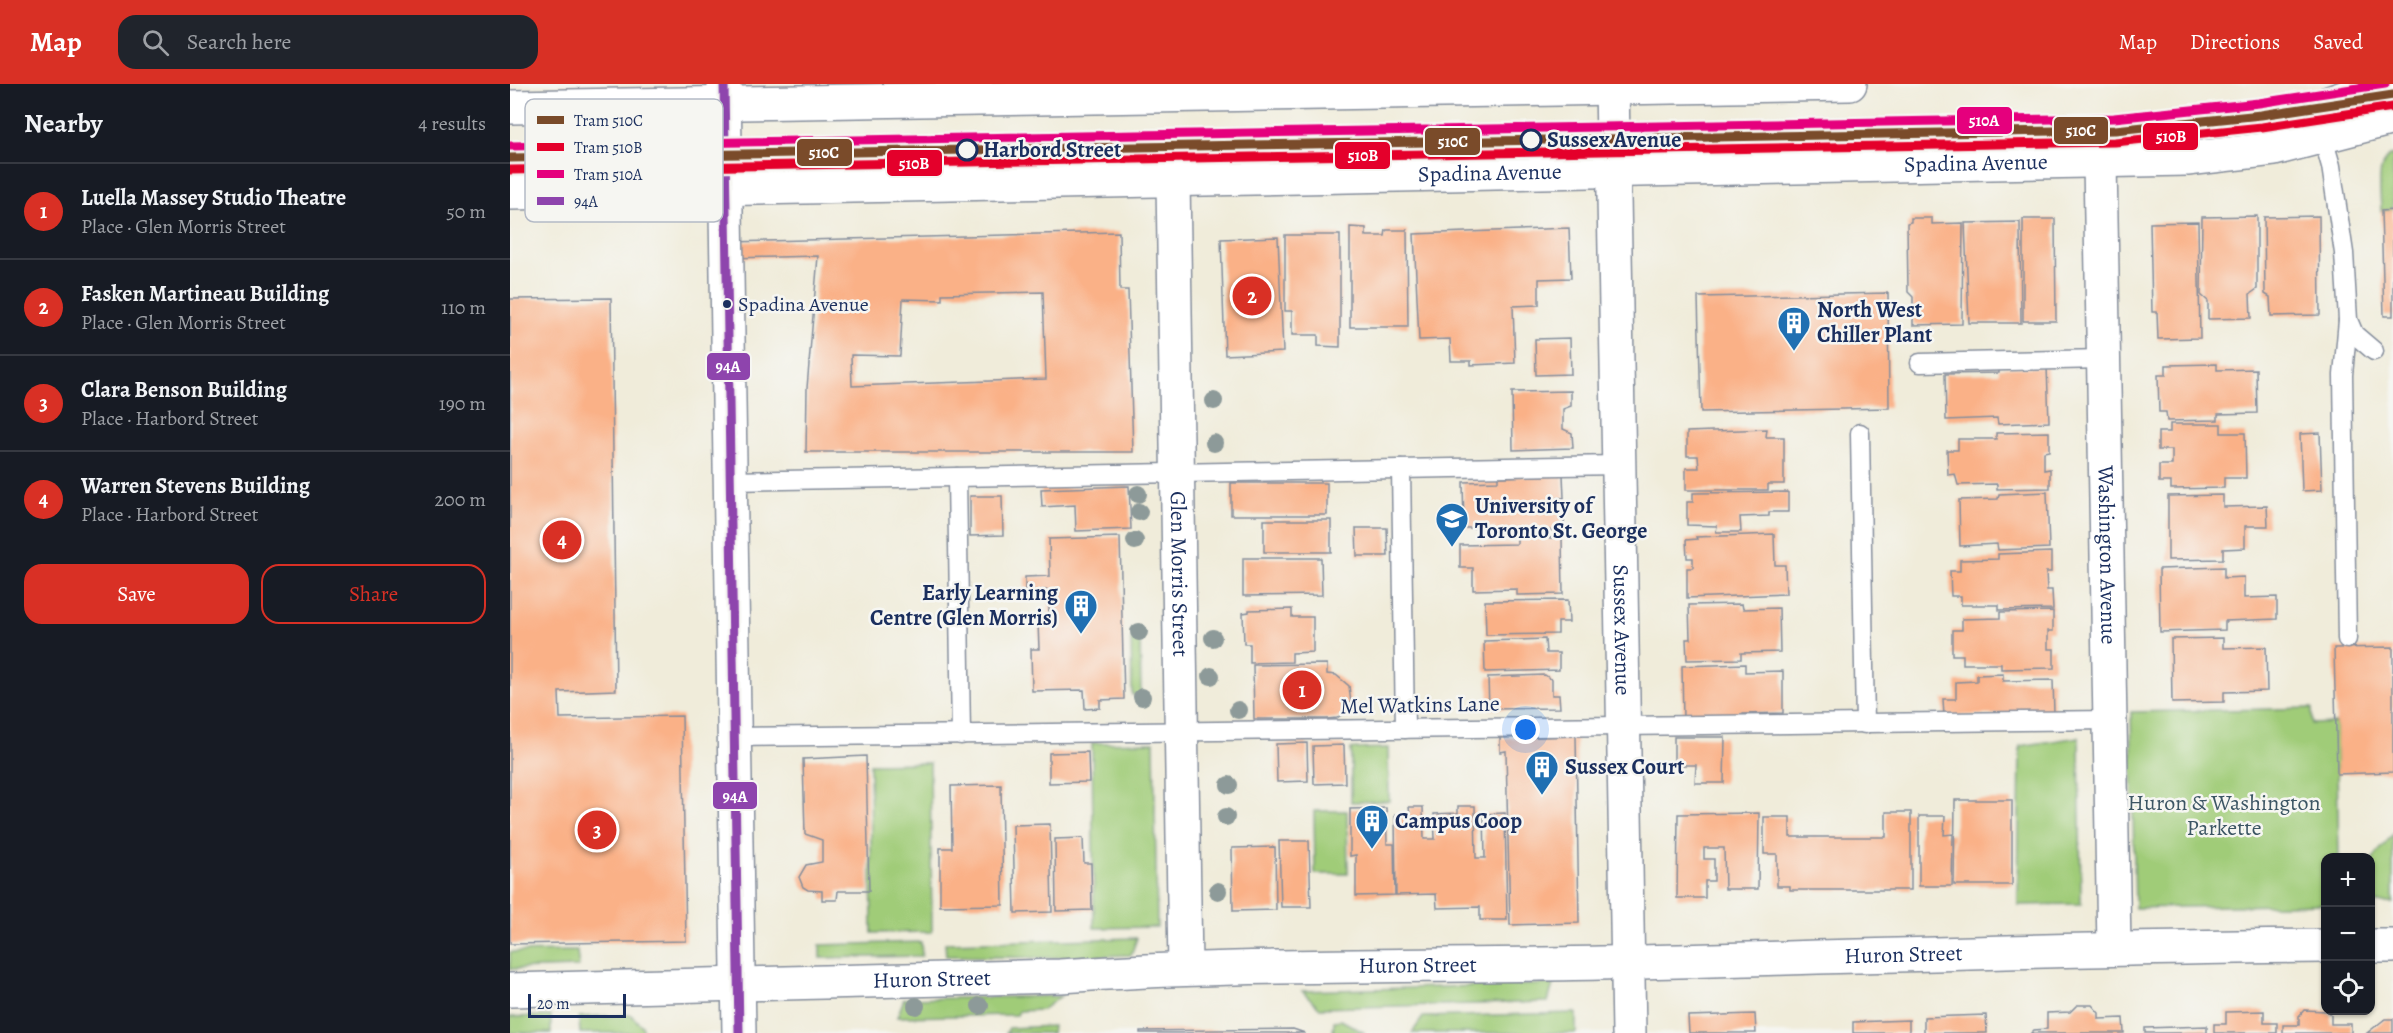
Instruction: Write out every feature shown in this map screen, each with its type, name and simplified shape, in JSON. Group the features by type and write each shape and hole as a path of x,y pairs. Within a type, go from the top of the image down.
{"street":[{"path":"642,99 724,94 1850,84"},
{"path":"2314,110 2384,84"},
{"name":"Sussex Avenue","path":"1612,86 1629,1033"},
{"path":"724,94 740,1033"},
{"path":"510,107 525,106"},
{"name":"Spadina Avenue","path":"723,188 2187,159 2274,149 2314,110 2393,118"},
{"name":"Washington Avenue","path":"2100,162 2114,948"},
{"name":"Glen Morris Street","path":"1173,180 1185,969"},
{"name":"Spadina Avenue","path":"510,193 525,193"},
{"name":"Huron Street","path":"510,990 738,985 1185,969 1628,962 2114,948 2321,946"},
{"path":"2375,946 2393,946"}],"lane":[{"path":"2314,110 2331,166 2344,253 2348,320 2343,375 2347,639"},
{"path":"2348,320 2354,334 2374,351"},
{"path":"1920,363 2103,359"},
{"path":"1860,433 1865,724"},
{"path":"731,481 1619,465"},
{"path":"1401,469 1405,729"},
{"path":"957,477 961,735"},
{"name":"Mel Watkins Lane","path":"735,737 2110,720"}],"green space":[{"path":"2393,154 2393,210 2381,211 2381,171 2383,163"},
{"path":"1140,638 1141,695 1132,695 1131,639"},
{"name":"Huron & Washington Parkette","path":"2312,708 2312,724 2336,723 2339,853 2321,853 2321,904 2135,908 2131,712"},
{"path":"2079,737 2081,904 2018,905 2020,746"},
{"path":"1154,742 1157,927 1094,928 1092,743"},
{"path":"1388,748 1389,801 1351,802 1351,749"},
{"path":"930,763 932,932 872,933 870,764"},
{"path":"1314,811 1347,811 1348,874 1315,874"},
{"path":"2393,834 2393,903 2375,903 2375,856"},
{"path":"1137,938 1131,955 1041,958 946,956 945,943"},
{"path":"921,942 922,956 820,958 820,945"},
{"path":"577,951 579,967 510,969 510,952"},
{"path":"1553,984 1548,1002 1320,1008 1302,991"},
{"path":"1061,996 1042,1010 1019,1011 1017,1015 897,1017 904,999"},
{"path":"1576,1013 1576,1033 1412,1033 1423,1017"},
{"path":"631,1015 642,1026 644,1033 580,1033 579,1017"},
{"path":"551,1016 551,1033 510,1033 510,1017"},
{"path":"1341,1020 1365,1033 1333,1033 1334,1021"},
{"path":"1053,1026 1052,1033 1006,1033 1009,1028"}],"building":[{"path":"2393,210 2393,316 2384,316 2381,211"},
{"path":"2257,216 2257,289 2250,294 2251,318 2208,319 2208,301 2201,295 2202,217"},
{"path":"2319,216 2320,315 2271,316 2270,297 2265,294 2264,217"},
{"path":"1911,218 1932,218 1932,224 1963,223 1962,324 1913,325 1913,297 1908,292 1907,223 1911,222"},
{"path":"2023,219 2055,219 2056,321 2023,321"},
{"path":"2020,222 2021,323 1969,323 1965,223"},
{"path":"2198,222 2200,338 2158,339 2157,312 2152,312 2150,223"},
{"path":"1350,227 1366,228 1366,236 1385,236 1386,230 1407,230 1408,327 1350,327"},
{"path":"1569,228 1571,278 1539,279 1539,305 1513,306 1515,363 1471,365 1471,361 1451,361 1450,339 1419,340 1414,234"},
{"path":"1119,232 1120,290 1128,290 1133,452 806,452 807,388 818,256 731,258 730,242","holes":["1043,292 1046,379 852,386 851,355 900,356 903,299 942,300 942,294"]},
{"path":"1285,235 1340,235 1340,347 1318,346 1318,335 1292,335 1292,311 1285,311"},
{"path":"1278,237 1283,352 1225,355 1221,239"},
{"name":"North West Chiller Plant","path":"1888,293 1889,408 1701,412 1698,297"},
{"path":"611,298 616,690 559,692 560,718 682,716 686,941 510,944 510,299"},
{"path":"1570,338 1571,374 1536,375 1535,339"},
{"path":"2217,364 2217,370 2256,369 2257,413 2218,414 2218,420 2167,421 2166,412 2159,412 2158,375 2166,375 2166,365"},
{"path":"2047,367 2049,422 1998,424 1997,418 1946,420 1945,374 1999,373 1999,368"},
{"path":"1571,391 1571,406 1563,409 1563,429 1572,433 1573,448 1513,450 1512,392"},
{"path":"2170,424 2221,424 2221,433 2245,433 2246,478 2224,478 2224,488 2171,489 2171,482 2159,482 2159,465 2172,465 2172,450 2158,450 2158,432 2170,432"},
{"path":"1767,429 1766,437 1784,437 1784,484 1768,484 1768,490 1686,490 1686,468 1699,468 1698,456 1687,456 1687,432"},
{"path":"2049,432 2049,451 2044,452 2044,470 2050,469 2050,488 1997,489 1997,484 1958,485 1955,474 1948,475 1947,450 1958,450 1958,439 1996,439 1996,433"},
{"path":"2320,433 2322,490 2302,491 2300,434"},
{"path":"1563,475 1564,498 1557,498 1557,512 1564,512 1564,530 1495,532 1495,528 1464,528 1463,482 1498,481 1498,477"},
{"path":"1231,483 1327,483 1327,515 1231,515"},
{"path":"1129,486 1131,529 1076,531 1075,505 1042,507 1041,489"},
{"path":"1788,492 1788,512 1769,512 1769,516 1740,517 1741,532 1716,532 1717,526 1687,525 1687,502 1693,502 1693,493"},
{"path":"2047,492 2049,548 1998,550 1997,544 1960,546 1959,500 1998,499 1999,494"},
{"path":"2223,495 2223,507 2267,506 2268,526 2245,526 2245,548 2223,549 2223,559 2168,560 2168,496"},
{"path":"970,496 1002,496 1003,535 970,536"},
{"path":"1264,520 1331,520 1331,552 1264,552"},
{"path":"1356,528 1387,528 1388,556 1357,556"},
{"path":"1774,534 1775,565 1785,565 1786,594 1687,598 1687,568 1693,568 1693,558 1687,558 1686,540 1697,539 1696,537"},
{"name":"Early Learning Centre (Glen Morris)","path":"1120,537 1124,699 1100,700 1100,708 1085,709 1084,690 1032,691 1031,649 1039,649 1038,622 1049,621 1049,590 1025,591 1025,577 1050,576 1049,539"},
{"path":"1517,538 1562,538 1563,594 1517,595 1517,589 1473,590 1473,568 1460,568 1460,545 1517,544"},
{"path":"2051,552 2051,572 2046,572 2047,590 2052,590 2053,609 1999,610 1999,605 1961,605 1961,596 1951,596 1950,571 1960,571 1960,560 1998,559 1998,554"},
{"path":"1243,558 1321,558 1322,595 1243,596"},
{"path":"2224,567 2224,578 2244,577 2244,598 2277,597 2277,619 2225,621 2225,630 2160,632 2159,569"},
{"path":"1568,600 1569,622 1558,622 1558,634 1486,635 1485,601"},
{"path":"1742,604 1743,609 1779,608 1780,652 1741,653 1741,659 1687,660 1686,639 1690,639 1689,605"},
{"path":"1292,609 1292,617 1313,617 1313,652 1292,653 1292,662 1250,663 1250,644 1244,644 1243,613 1249,610"},
{"path":"2053,611 2053,631 2048,631 2048,649 2054,649 2054,668 2001,669 2001,664 1963,664 1963,655 1952,655 1952,630 1962,630 1962,619 2000,618 2000,612"},
{"path":"2223,638 2223,648 2266,647 2267,691 2224,692 2224,702 2172,703 2171,639"},
{"path":"1545,639 1546,653 1559,653 1559,670 1485,672 1484,641"},
{"path":"2393,647 2393,772 2337,774 2334,648"},
{"path":"1327,664 1327,674 1336,675 1349,686 1351,704 1345,712 1337,718 1327,719 1254,719 1253,665"},
{"path":"1745,664 1745,672 1783,671 1783,713 1743,714 1743,721 1683,720 1682,666"},
{"path":"2003,674 2003,681 2053,680 2054,713 1944,716 1943,699 1956,699 1956,682 1977,681 1977,675"},
{"path":"1545,675 1552,680 1552,695 1559,695 1560,708 1489,709 1488,677"},
{"name":"Sussex Court","path":"1576,736 1579,923 1510,925 1506,751 1500,752 1500,738"},
{"path":"1674,737 1725,737 1724,783 1695,783 1696,765 1674,765"},
{"path":"1307,743 1308,781 1277,782 1276,744"},
{"path":"1344,745 1345,783 1314,784 1313,746"},
{"path":"1088,752 1089,782 1049,783 1049,753"},
{"path":"866,756 869,891 838,891 837,900 822,900 822,891 808,890 803,887 799,877 806,865 822,862 822,840 805,834 803,759"},
{"path":"1001,785 1003,905 940,906 940,848 952,848 951,786"},
{"path":"1955,800 2012,800 2012,885 1954,885"},
{"path":"1458,806 1475,806 1476,858 1485,858 1484,814 1505,813 1507,920 1480,920 1480,907 1437,908 1436,894 1396,895 1395,815 1410,815 1409,807 1423,807 1424,839 1435,839 1434,814 1458,813"},
{"name":"Campus Coop","path":"1386,808 1387,844 1394,844 1395,895 1356,896 1356,855 1350,856 1350,809"},
{"path":"1886,812 1911,812 1911,890 1790,890 1790,886 1777,886 1777,854 1764,854 1764,817 1790,817 1790,837 1886,837"},
{"path":"1759,813 1758,889 1725,889 1724,848 1704,848 1704,859 1714,859 1714,881 1705,881 1705,898 1677,898 1678,814"},
{"path":"1919,816 1945,816 1944,835 1953,834 1952,886 1919,886"},
{"path":"1050,824 1052,912 1015,913 1013,825"},
{"path":"1083,838 1084,863 1091,863 1092,910 1056,911 1055,839"},
{"path":"1279,841 1309,841 1311,907 1281,907"},
{"path":"1275,847 1276,910 1233,911 1232,848"},
{"path":"2077,1005 2092,1005 2099,1013 2099,1019 2123,1018 2124,1033 2031,1033 2034,1030 2047,1029 2047,1013 2070,1012"},
{"path":"2304,1010 2321,1011 2321,1015 2331,1015 2331,1024 2351,1024 2351,1033 2283,1033 2283,1025 2299,1025 2299,1016"},
{"path":"2264,1011 2264,1023 2277,1023 2277,1033 2214,1033 2214,1024 2226,1024 2226,1012"},
{"path":"1755,1014 1756,1033 1689,1033 1688,1016"},
{"path":"1986,1015 1987,1033 1924,1033 1924,1017"},
{"path":"2385,1019 2393,1019 2393,1033 2367,1033"},
{"path":"1909,1020 1909,1033 1853,1033 1853,1022"},
{"path":"2207,1026 2207,1033 2145,1033 2145,1028"},
{"path":"1293,1029 1305,1033 1140,1033 1140,1031"}],"tram line":[{"name":"510A","path":"723,142 2114,118 2259,103 2385,84"},
{"name":"510C","path":"723,154 2115,130 2261,115 2393,95"},
{"name":"510B","path":"723,166 2115,142 2262,127 2393,107"},
{"name":"510A","path":"510,146 525,146"},
{"name":"510C","path":"510,158 525,158"},
{"name":"510B","path":"510,170 525,170"}],"transit line":[{"name":"94A","path":"724,84 739,1033"}],"place":[{"name":"Sussex Avenue","path":"1531,140"},
{"name":"Harbord Street","path":"967,150"},
{"name":"Fasken Martineau Building","path":"1252,296"},
{"name":"Spadina Avenue","path":"727,304"},
{"name":"North West Chiller Plant","path":"1794,352"},
{"name":"Warren Stevens Building","path":"562,540"},
{"name":"University of Toronto St. George","path":"1452,548"},
{"name":"Early Learning Centre (Glen Morris)","path":"1081,635"},
{"name":"Luella Massey Studio Theatre","path":"1302,690"},
{"name":"Sussex Court","path":"1542,796"},
{"name":"Clara Benson Building","path":"597,830"},
{"name":"Campus Coop","path":"1372,850"}]}
